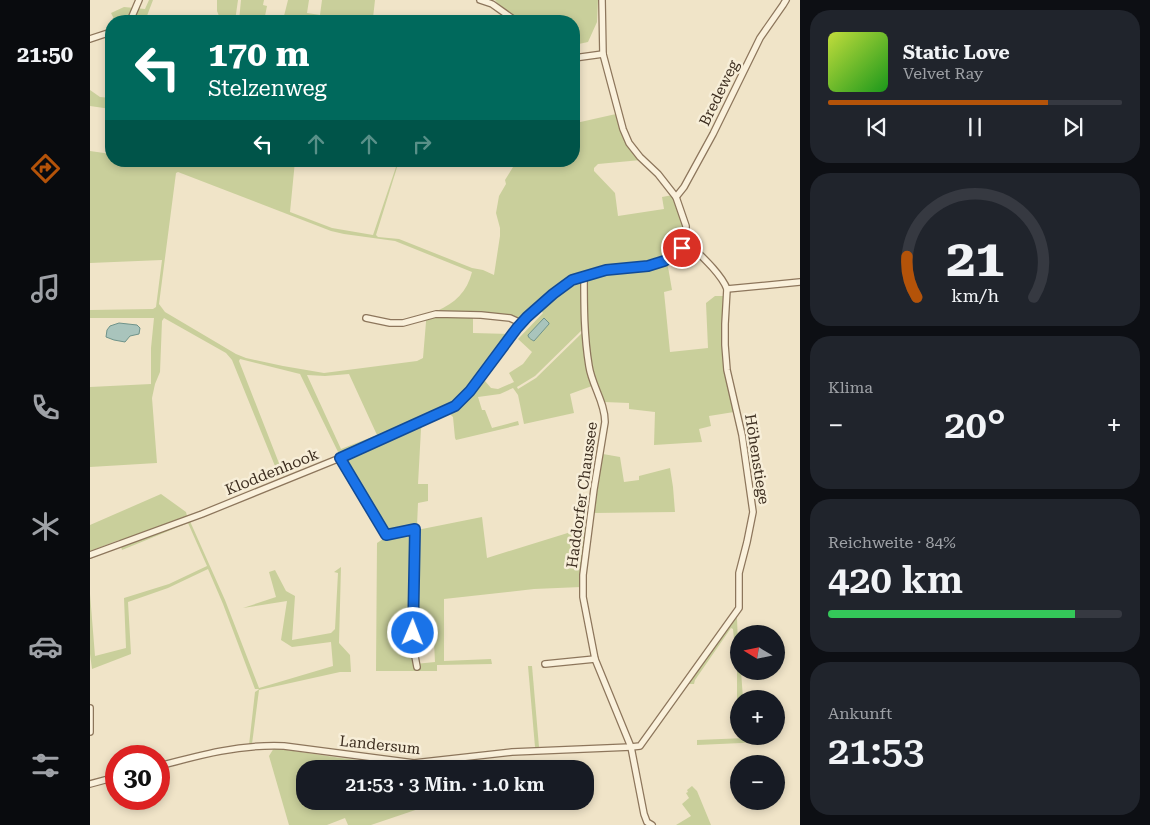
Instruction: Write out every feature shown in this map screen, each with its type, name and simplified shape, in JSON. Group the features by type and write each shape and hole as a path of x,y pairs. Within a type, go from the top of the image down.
{"street":[{"path":"133,15 139,0"},
{"path":"480,0 492,4 508,15"},
{"path":"602,0 603,54 623,130 629,143 640,157 658,174 676,198 686,226 686,241 725,283 727,289 800,282"},
{"name":"Bredeweg","path":"676,198 713,134 760,38 786,0"},
{"path":"90,39 105,34"},
{"path":"580,57 603,54"},
{"name":"Kloddenhook","path":"90,555 202,514 340,458 455,406 470,391 527,317 559,289 572,280 606,270 648,266 664,261 678,253 686,241"},
{"name":"Haddorfer Chaussee","path":"584,276 584,330 589,368 605,413 583,575 583,597 595,659"},
{"name":"Höhenstiege","path":"631,747 640,746 739,608 739,573 753,512 742,435 725,356 724,324 727,289"},
{"path":"366,318 390,323 403,323 436,314 481,315 510,318 522,323"},
{"path":"340,458 386,535 415,529 413,633 417,666"},
{"path":"545,664 595,659 631,747 644,814 647,822 652,825"},
{"path":"90,708 90,732"},
{"name":"Landersum","path":"170,763 222,750 269,746 284,746 414,763 512,752 631,747"},
{"path":"90,784 105,780"}],"green space":[{"path":"149,0 153,0 147,15 112,15 111,13 124,7 145,9"},
{"path":"217,0 238,0 236,15 219,15"},
{"path":"241,0 264,0 263,5 267,6 265,15 240,15"},
{"path":"288,0 309,0 307,13 320,15 284,15"},
{"path":"322,0 375,0 373,15 320,15"},
{"path":"495,0 598,0 597,22 588,42 580,44 580,15 510,15"},
{"path":"90,90 100,97 105,97 105,108 90,106"},
{"path":"616,114 626,139 641,160 598,164 594,168 594,171 615,193 618,216 664,209 662,197 673,195 684,224 685,240 677,252 663,260 649,264 606,269 571,279 521,321 491,314 437,311 459,296 467,285 472,272 395,241 331,231 178,172 176,173 159,304 165,312 236,354 283,366 324,373 417,361 423,358 426,317 437,315 473,318 473,333 511,334 479,374 491,388 498,389 514,382 509,373 523,364 532,352 518,339 543,313 539,309 554,294 572,281 607,271 650,266 667,261 672,290 664,292 670,352 708,348 706,303 715,296 723,296 723,359 734,412 709,416 711,426 699,429 702,442 654,445 655,412 629,409 629,403 604,402 591,369 586,329 583,329 535,376 517,387 518,389 536,378 583,332 592,386 570,394 574,413 524,424 518,395 513,388 500,394 478,397 482,410 485,410 492,428 518,421 519,425 456,440 453,417 450,414 423,425 421,429 418,484 428,484 428,501 418,503 417,526 386,533 342,458 414,427 414,423 339,454 300,374 240,359 239,361 284,476 279,476 232,360 226,353 164,318 162,321 160,372 152,398 157,463 90,467 90,387 151,384 151,348 154,318 90,318 90,310 153,309 156,307 162,260 90,263 90,151 105,153 105,167 294,167 290,212 332,228 373,235 397,167 376,235 378,237 399,239 494,275 500,236 496,213 499,196 506,184 505,180 513,167 580,167 580,122","holes":["349,374 377,435 341,449 307,375"]},
{"path":"603,454 620,457 624,482 639,480 639,476 670,468 675,512 594,513"},
{"path":"161,494 186,512 225,600 259,688 333,666 331,642 292,647 281,640 287,601 243,608 276,597 269,572 275,570 286,591 295,596 292,640 331,633 335,629 338,573 334,572 341,567 339,643 350,655 351,672 340,672 259,690 252,744 249,745 255,692 259,689 255,689 208,569 168,588 128,602 131,654 92,669 90,654 90,594 95,656 126,648 124,598 169,584 207,566 188,523 122,550 119,540 90,551 90,525"},
{"path":"482,517 487,558 587,527 581,587 534,589 444,599 444,661 491,659 492,664 437,665 437,671 376,671 377,543 386,537 414,531 415,664 435,662 433,622 415,622 417,530"},
{"path":"734,618 737,618 737,625 730,625 730,629 694,684 687,684"},
{"path":"528,666 532,666 539,747 535,747"},
{"path":"737,680 742,680 742,690 737,690"},
{"path":"730,739 730,744 697,745 697,740"},
{"path":"274,748 357,760 296,760 296,810 415,810 371,825 348,825 345,818 327,825 289,825 269,756"},
{"path":"692,786 697,791 711,825 676,825 691,816 682,804 689,798 686,793"}],"water":[{"path":"544,318 549,324 534,341 528,335"},
{"path":"119,323 137,325 140,328 139,334 130,336 125,342 106,337 110,326"}],"route":[{"path":"413,633 415,529 386,535 340,458 455,406 470,391 527,317 572,280 606,270 648,266 664,261 678,253 682,248"}]}
